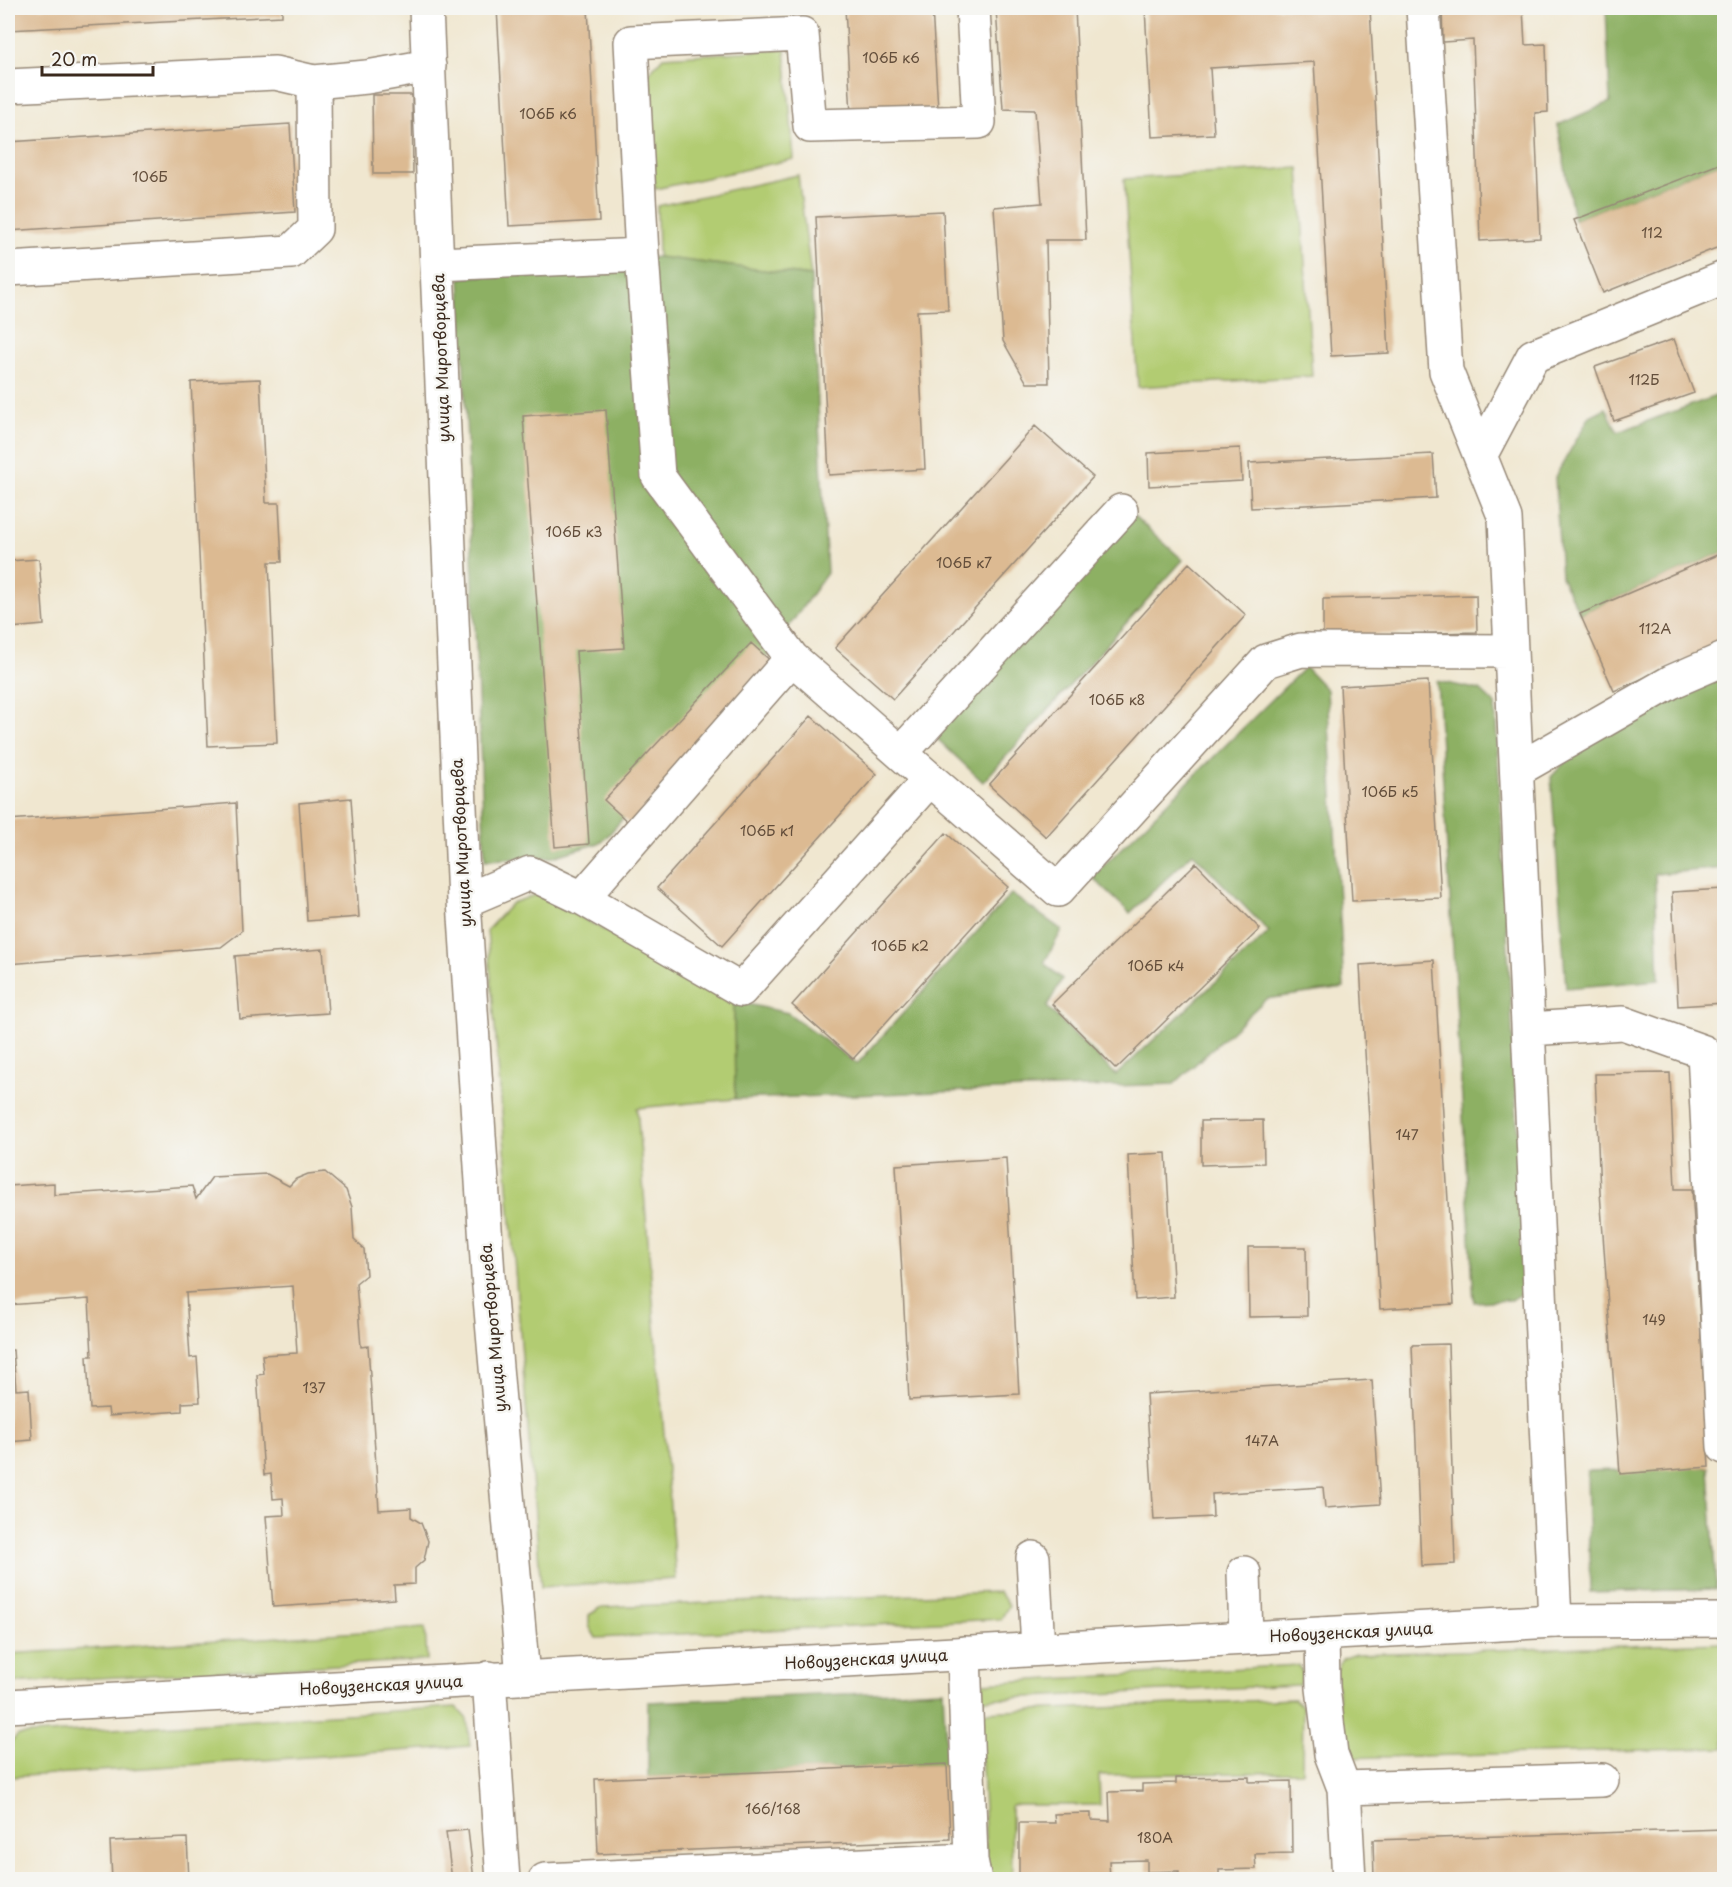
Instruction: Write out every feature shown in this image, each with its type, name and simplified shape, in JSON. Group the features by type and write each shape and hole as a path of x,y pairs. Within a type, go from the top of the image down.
{"street":[{"name":"улица Миротворцева","path":"426,8 464,901 488,1275 523,1677"},
{"path":"973,8 979,122 810,126 802,33 631,42 642,255 658,476 792,658 1058,890 1266,661 1301,650 1511,651"},
{"path":"1423,8 1446,370 1505,518 1555,1621"},
{"path":"8,86 275,73 314,82 367,77 429,66"},
{"path":"8,269 291,252 315,229 314,82"},
{"path":"438,264 642,255"},
{"path":"1480,456 1533,356 1725,278"},
{"path":"901,753 1121,511"},
{"path":"582,898 792,658"},
{"path":"1516,770 1671,682 1725,659"},
{"path":"464,901 530,873 582,898 741,990 930,779"},
{"path":"1528,1029 1623,1023 1704,1052 1725,1447"},
{"path":"1033,1558 1038,1648"},
{"path":"1244,1573 1246,1637"},
{"name":"Новоузенская улица","path":"8,1706 1555,1621 1725,1620"},
{"path":"1322,1634 1323,1688 1331,1754 1344,1788 1349,1880"},
{"path":"545,1880 973,1870 964,1653"},
{"path":"489,1678 503,1880"},
{"path":"1344,1788 1602,1780"}],"green space":[{"path":"1606,8 1724,8 1724,162 1574,220 1558,125 1610,102"},
{"path":"785,49 794,159 655,189 647,75 663,57"},
{"path":"1299,168 1312,376 1138,387 1124,179"},
{"path":"798,175 811,276 658,257 657,206"},
{"path":"658,257 811,276 827,573 772,650 602,842 553,857 485,860 460,278"},
{"path":"1724,393 1724,552 1580,614 1561,577 1555,477 1590,416 1606,408 1618,432"},
{"path":"1134,516 1183,560 983,782 931,733"},
{"path":"1724,661 1724,868 1655,874 1659,980 1566,988 1551,777 1596,728"},
{"path":"1305,667 1327,690 1344,988 1266,999 1174,1084 735,1099 734,1001 788,1013 857,1064 1011,894 1062,930 1044,963 1062,979 1047,1007 1116,1075 1269,932 1193,853 1130,913 1092,877"},
{"path":"1437,681 1480,690 1495,704 1526,1290 1511,1300 1474,1302"},
{"path":"538,894 734,1001 735,1099 637,1108 676,1579 541,1587 487,930 512,903"},
{"path":"1709,1467 1716,1589 1590,1592 1587,1471"},
{"path":"999,1592 1009,1605 1001,1619 596,1638 589,1626 589,1615 602,1607"},
{"path":"425,1628 427,1660 8,1683 8,1654"},
{"path":"1724,1643 1724,1748 1344,1758 1336,1671 1342,1659 1356,1654"},
{"path":"1299,1665 1303,1674 1300,1685 982,1699 977,1689 983,1683"},
{"path":"943,1690 947,1764 648,1777 648,1702"},
{"path":"1294,1699 1303,1707 1302,1772 1099,1775 1100,1805 1011,1805 1012,1879 987,1879 980,1721 984,1712"},
{"path":"456,1707 467,1719 470,1746 10,1777 8,1745 18,1735"}],"building":[{"path":"8,8 282,8 282,16 8,30"},
{"path":"497,8 588,8 599,221 509,226"},
{"path":"845,8 932,8 938,109 851,114"},
{"path":"1075,8 1086,240 1046,240 1049,383 1027,383 1003,341 994,207 1042,203 1035,110 1003,109 996,9"},
{"path":"1145,8 1370,8 1389,353 1331,356 1314,62 1210,68 1214,134 1152,137"},
{"path":"1442,8 1523,8 1525,45 1546,44 1548,112 1535,113 1540,238 1480,241 1473,40 1443,42"},
{"path":"372,95 412,95 413,174 373,174"},
{"path":"290,124 295,212 8,231 8,142"},
{"path":"1724,162 1724,245 1603,293 1574,220"},
{"path":"943,211 948,310 917,311 925,469 829,475 816,217"},
{"path":"1674,339 1694,393 1614,421 1595,367"},
{"path":"260,379 266,503 279,503 282,562 269,562 277,743 208,746 191,382"},
{"path":"606,410 624,648 576,651 589,844 555,847 523,416"},
{"path":"1035,426 1093,477 893,699 835,648"},
{"path":"1240,448 1242,481 1149,486 1148,453"},
{"path":"1433,454 1436,498 1251,508 1249,463"},
{"path":"1724,552 1724,643 1614,691 1580,614"},
{"path":"39,559 44,625 10,628 8,561"},
{"path":"1189,563 1246,615 1046,837 989,785"},
{"path":"1476,595 1477,632 1323,636 1323,599"},
{"path":"751,643 774,664 630,824 604,800"},
{"path":"1428,681 1441,898 1352,901 1340,686"},
{"path":"811,716 877,774 722,946 657,888"},
{"path":"351,798 359,917 307,921 299,803"},
{"path":"236,803 242,931 221,947 8,964 8,820"},
{"path":"946,833 1008,887 853,1059 792,1005"},
{"path":"1196,863 1260,929 1116,1069 1052,1004"},
{"path":"1724,889 1724,1003 1678,1006 1672,892"},
{"path":"323,949 328,1013 240,1019 235,956"},
{"path":"1434,960 1454,1304 1380,1309 1360,965"},
{"path":"1670,1073 1675,1189 1692,1189 1709,1467 1620,1474 1600,1192 1595,1074"},
{"path":"1263,1120 1264,1163 1201,1165 1201,1121"},
{"path":"1166,1153 1174,1297 1135,1300 1128,1155"},
{"path":"1006,1158 1019,1394 909,1400 896,1165"},
{"path":"325,1172 346,1190 352,1207 354,1240 364,1249 366,1275 356,1283 361,1347 368,1346 379,1510 411,1508 411,1517 421,1523 428,1541 424,1560 415,1568 415,1584 394,1585 395,1599 273,1607 266,1516 284,1515 283,1498 273,1499 271,1474 264,1475 257,1375 264,1374 262,1355 297,1353 293,1286 186,1293 190,1358 197,1357 200,1402 182,1403 182,1411 109,1416 108,1408 90,1409 87,1356 92,1356 89,1299 8,1305 8,1186 54,1183 54,1195 192,1186 196,1199 212,1177 267,1174 289,1186 296,1179 308,1174"},
{"path":"1248,1247 1306,1247 1307,1316 1249,1317"},
{"path":"1448,1344 1455,1564 1421,1566 1412,1345"},
{"path":"8,1350 13,1350 16,1390 29,1389 32,1440 8,1442"},
{"path":"1372,1380 1380,1504 1325,1508 1323,1487 1212,1494 1213,1517 1154,1520 1146,1394"},
{"path":"947,1764 950,1839 598,1854 595,1779"},
{"path":"1249,1777 1249,1782 1291,1781 1292,1853 1255,1854 1256,1869 1219,1870 1219,1877 1179,1878 1179,1871 1147,1872 1147,1860 1109,1861 1110,1880 1019,1880 1019,1823 1055,1823 1054,1814 1091,1813 1091,1820 1110,1821 1109,1792 1142,1791 1142,1784 1176,1783 1176,1778"},
{"path":"1724,1829 1724,1880 1374,1880 1373,1840"},
{"path":"468,1830 474,1880 452,1880 446,1832"},
{"path":"187,1838 189,1880 112,1880 110,1841"}]}
